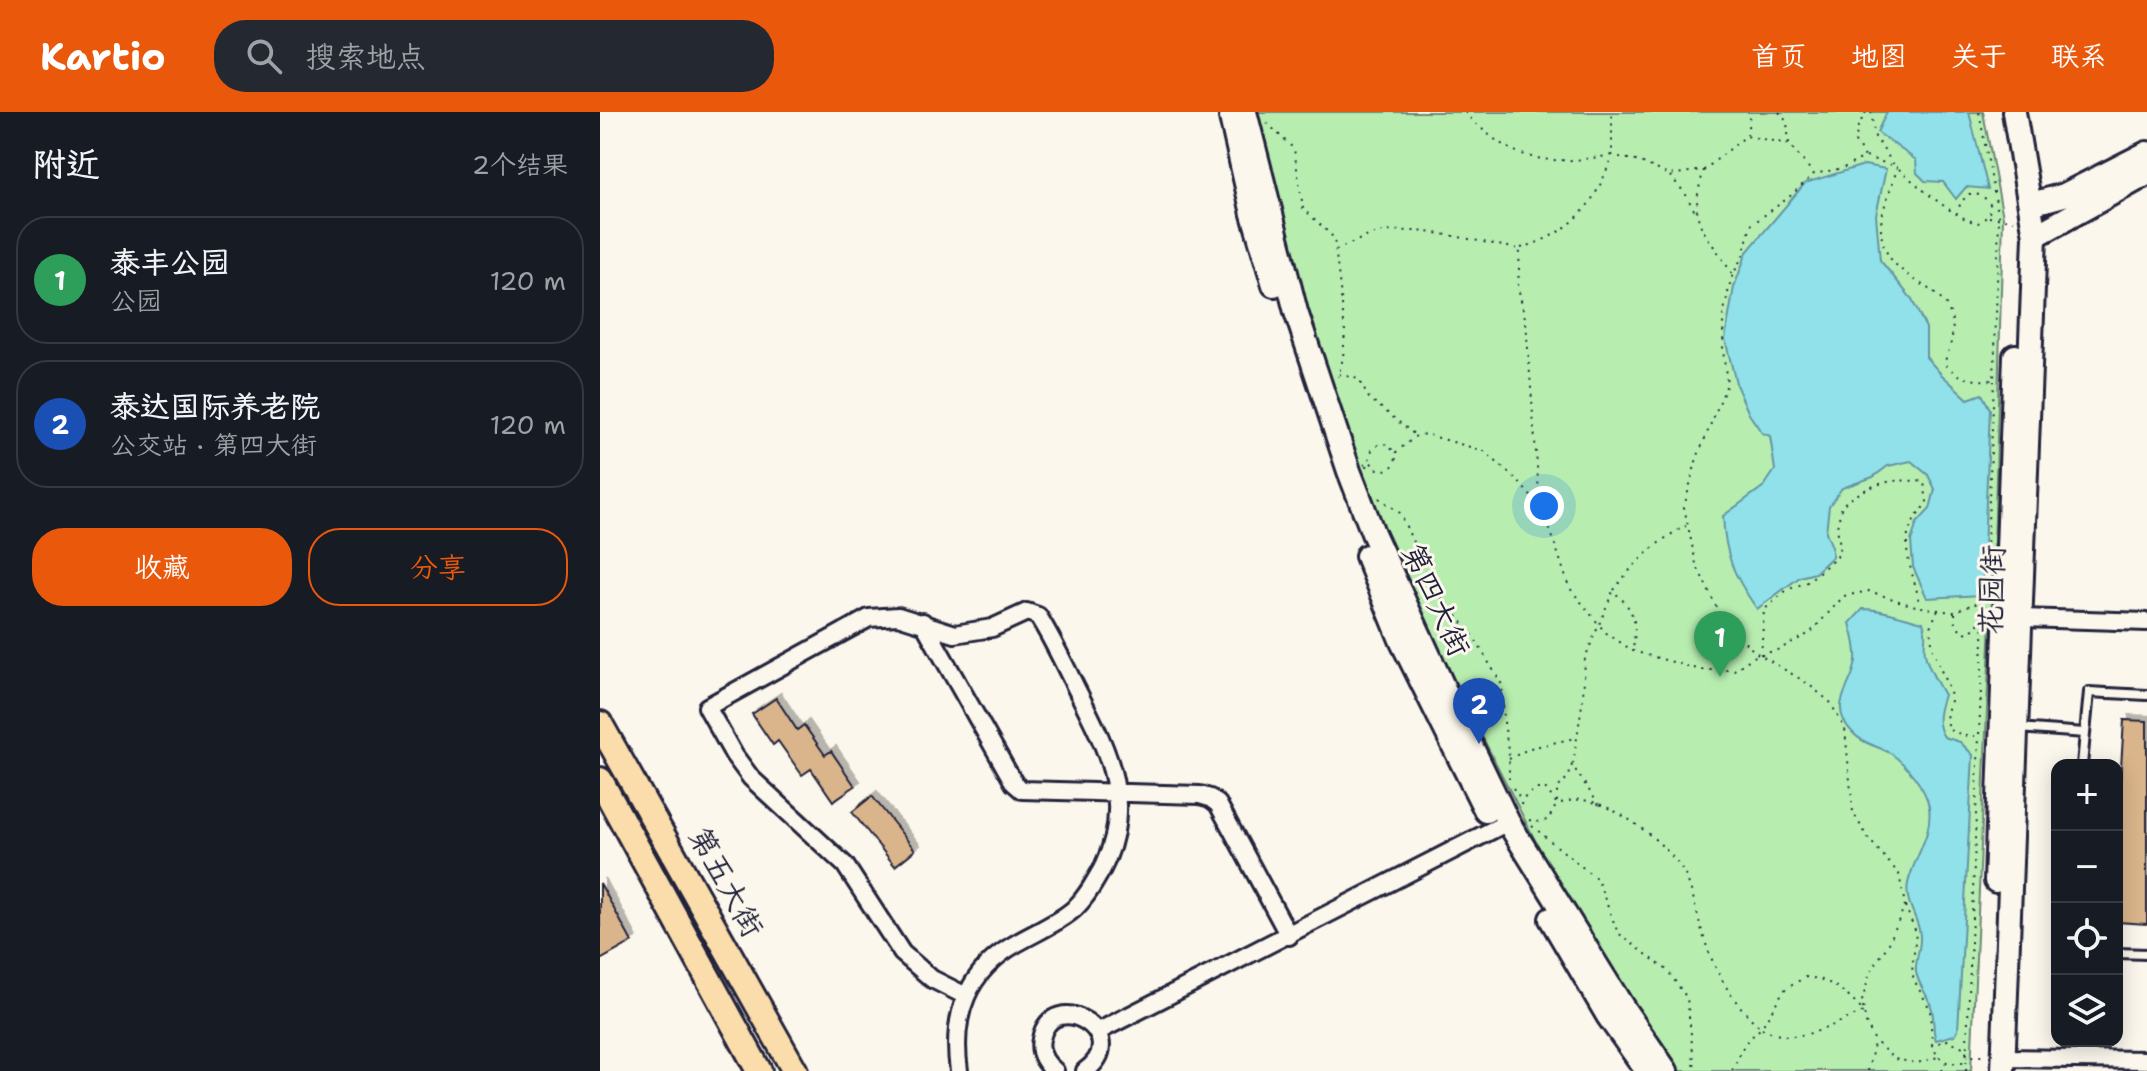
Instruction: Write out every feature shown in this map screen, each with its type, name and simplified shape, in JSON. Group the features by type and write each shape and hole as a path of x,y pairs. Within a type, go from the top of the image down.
{"main road":[{"name":"第五大街","path":"600,724 795,1071"},
{"name":"第五大街","path":"600,780 759,1071"}],"street":[{"name":"第四大街","path":"1229,112 1253,214 1333,471 1402,642 1508,822 1625,1011 1666,1071"},
{"name":"第四大街","path":"1245,112 1296,312 1401,597 1508,822 1608,1016 1647,1071"},
{"name":"花园街","path":"1991,1062 2017,728 1998,616 2035,236 2016,214 2013,165 2002,112"},
{"name":"花园街","path":"1991,1062 1998,616 2016,214 2014,112"},
{"path":"2016,214 2064,195 2147,153"},
{"path":"2035,236 2147,174"},
{"path":"959,1071 957,1037 966,996 976,978 990,960 1064,917 1086,895 1110,850 1116,824 1117,791 1109,755 1038,616 1027,612 992,628 955,634 923,622 885,615 869,618 707,707 751,778 845,865 902,953 932,979 966,996"},
{"path":"1998,616 2147,622"},
{"path":"923,622 1014,783 1022,790 1117,791 1210,798 1218,804 1289,936"},
{"path":"1097,1032 1508,822"},
{"path":"1044,1068 1040,1040 1044,1029 1063,1016 1078,1016 1097,1032 1099,1052 1095,1062 1085,1071"},
{"path":"1991,1062 2147,1060"}],"lane":[{"path":"2083,759 2089,692 2147,695"},
{"path":"2017,728 2085,733"},
{"path":"2123,953 2147,954"}],"path":[{"path":"1465,112 1501,145 1524,156 1581,160 1612,155 1643,163 1669,175 1685,193 1709,241 1733,275"},
{"path":"1336,250 1381,232 1461,237 1520,249 1544,242 1574,223 1594,197 1612,155 1612,112"},
{"path":"1669,175 1704,170 1746,136 1750,112"},
{"path":"1779,112 1787,122 1789,144 1814,174"},
{"path":"1866,112 1858,126 1855,142 1865,157 1897,167"},
{"path":"1871,112 1875,137 1889,160 1922,190 1966,221 1978,223 1988,216 2016,214"},
{"path":"1979,112 2016,214 1994,380 1998,616 1979,736 1991,1062"},
{"path":"1266,123 1294,149 1303,208 1334,238 1345,331 1343,358 1335,386"},
{"path":"1746,136 1789,144"},
{"path":"1865,157 1843,168 1814,174 1751,225 1743,255 1733,275 1723,316 1727,384 1697,458 1684,507 1696,564 1723,621 1761,655 1830,702 1845,729 1853,812 1867,837 1899,874 1905,905 1916,932 1912,972 1930,1009 1932,1045 1938,1057 1946,1062 1991,1062"},
{"path":"1897,167 1893,188 1882,206 1881,237 1888,258 1935,292 1951,312 1952,344 1944,363 1954,374 1973,381 1994,380"},
{"path":"1695,211 1696,194 1704,170"},
{"path":"1957,213 1961,202 1969,194 1980,194 1987,198 1991,206 1988,216"},
{"path":"1520,249 1518,287 1526,322 1540,507"},
{"path":"1339,374 1358,379 1369,398 1416,436"},
{"path":"1395,453 1416,436 1425,434 1484,451 1518,481 1540,507 1569,587 1605,632 1633,651 1701,670 1734,670 1761,655 1780,649 1810,633 1844,596 1869,591 1895,601 1954,612 1975,603 1998,616"},
{"path":"1356,473 1370,462 1372,450 1378,445 1385,444 1397,458 1388,470 1379,470 1370,462"},
{"path":"1356,473 1370,462"},
{"path":"1761,655 1764,610 1787,590 1807,582 1837,557 1840,546 1837,527 1842,505 1865,487 1901,479 1924,482 1927,502 1908,534 1908,563 1917,584 1919,605"},
{"path":"1370,492 1400,513 1433,587 1472,634 1502,685 1509,783 1522,800"},
{"path":"1508,822 1548,820 1557,804 1557,789 1569,776 1572,765 1583,698 1585,658 1613,591 1630,569 1673,532 1687,525"},
{"path":"1613,591 1630,606 1636,629 1633,651"},
{"path":"1938,610 1930,627 1933,650 1952,698 1946,714 1949,730 1966,736 1979,736"},
{"path":"1954,612 1956,626 1967,633 1998,616"},
{"path":"1509,760 1530,748 1576,738"},
{"path":"1572,765 1599,805"},
{"path":"1508,822 1522,800 1535,789 1546,789 1557,804"},
{"path":"1557,804 1581,799 1599,805 1634,824 1666,848 1684,873 1709,955 1724,987 1743,1012 1761,1028 1775,1036 1798,1037 1824,1030 1864,1012"},
{"path":"1508,822 1573,857 1597,879 1618,933 1667,970 1687,998 1695,1071"},
{"path":"1905,905 1889,943 1870,973 1862,1001 1864,1012 1875,1041 1894,1059 1917,1063 1938,1057"},
{"path":"1732,1071 1745,1043 1761,1028 1784,990 1805,977 1824,978 1864,1012"},
{"path":"1932,1045 1948,1040 1991,1062"},
{"path":"1868,1071 1875,1041"},
{"path":"1942,1071 1946,1062"},
{"path":"1966,1071 1991,1062"}],"green space":[{"path":"1254,112 1983,112 2003,217 1994,552 1971,1071 1675,1071 1561,891 1408,591 1361,477 1323,369"}],"water":[{"path":"1887,112 1969,112 1988,189 1966,187 1956,199 1943,182 1925,181 1917,173 1916,160 1877,132"},
{"path":"1864,165 1886,169 1876,215 1880,260 1911,298 1926,328 1926,357 1968,399 1982,394 1990,409 1982,595 1927,598 1913,567 1911,541 1917,523 1930,509 1935,489 1928,475 1911,461 1888,466 1873,477 1842,488 1829,506 1826,532 1832,557 1815,573 1800,577 1757,609 1732,566 1723,516 1764,486 1775,470 1770,436 1762,433 1749,414 1737,387 1725,339 1734,287 1747,252 1805,183"},
{"path":"1863,609 1923,622 1926,660 1944,695 1939,716 1941,732 1944,737 1960,742 1973,755 1958,1030 1955,1035 1936,1040 1931,1006 1916,972 1920,936 1907,891 1928,827 1927,800 1920,784 1902,763 1890,753 1857,737 1841,713 1843,696 1856,660 1850,623"}],"building":[{"path":"776,698 797,730 804,725 825,755 831,751 855,786 833,801 811,769 802,775 778,741 773,745 752,714"},
{"path":"2124,720 2147,721 2147,924 2123,922"},
{"path":"872,796 915,850 895,866 852,812"},
{"path":"600,883 632,942 600,960"}],"place":[{"name":"泰丰公园","path":"1720,677"},
{"name":"泰达国际养老院","path":"1479,744"}]}
